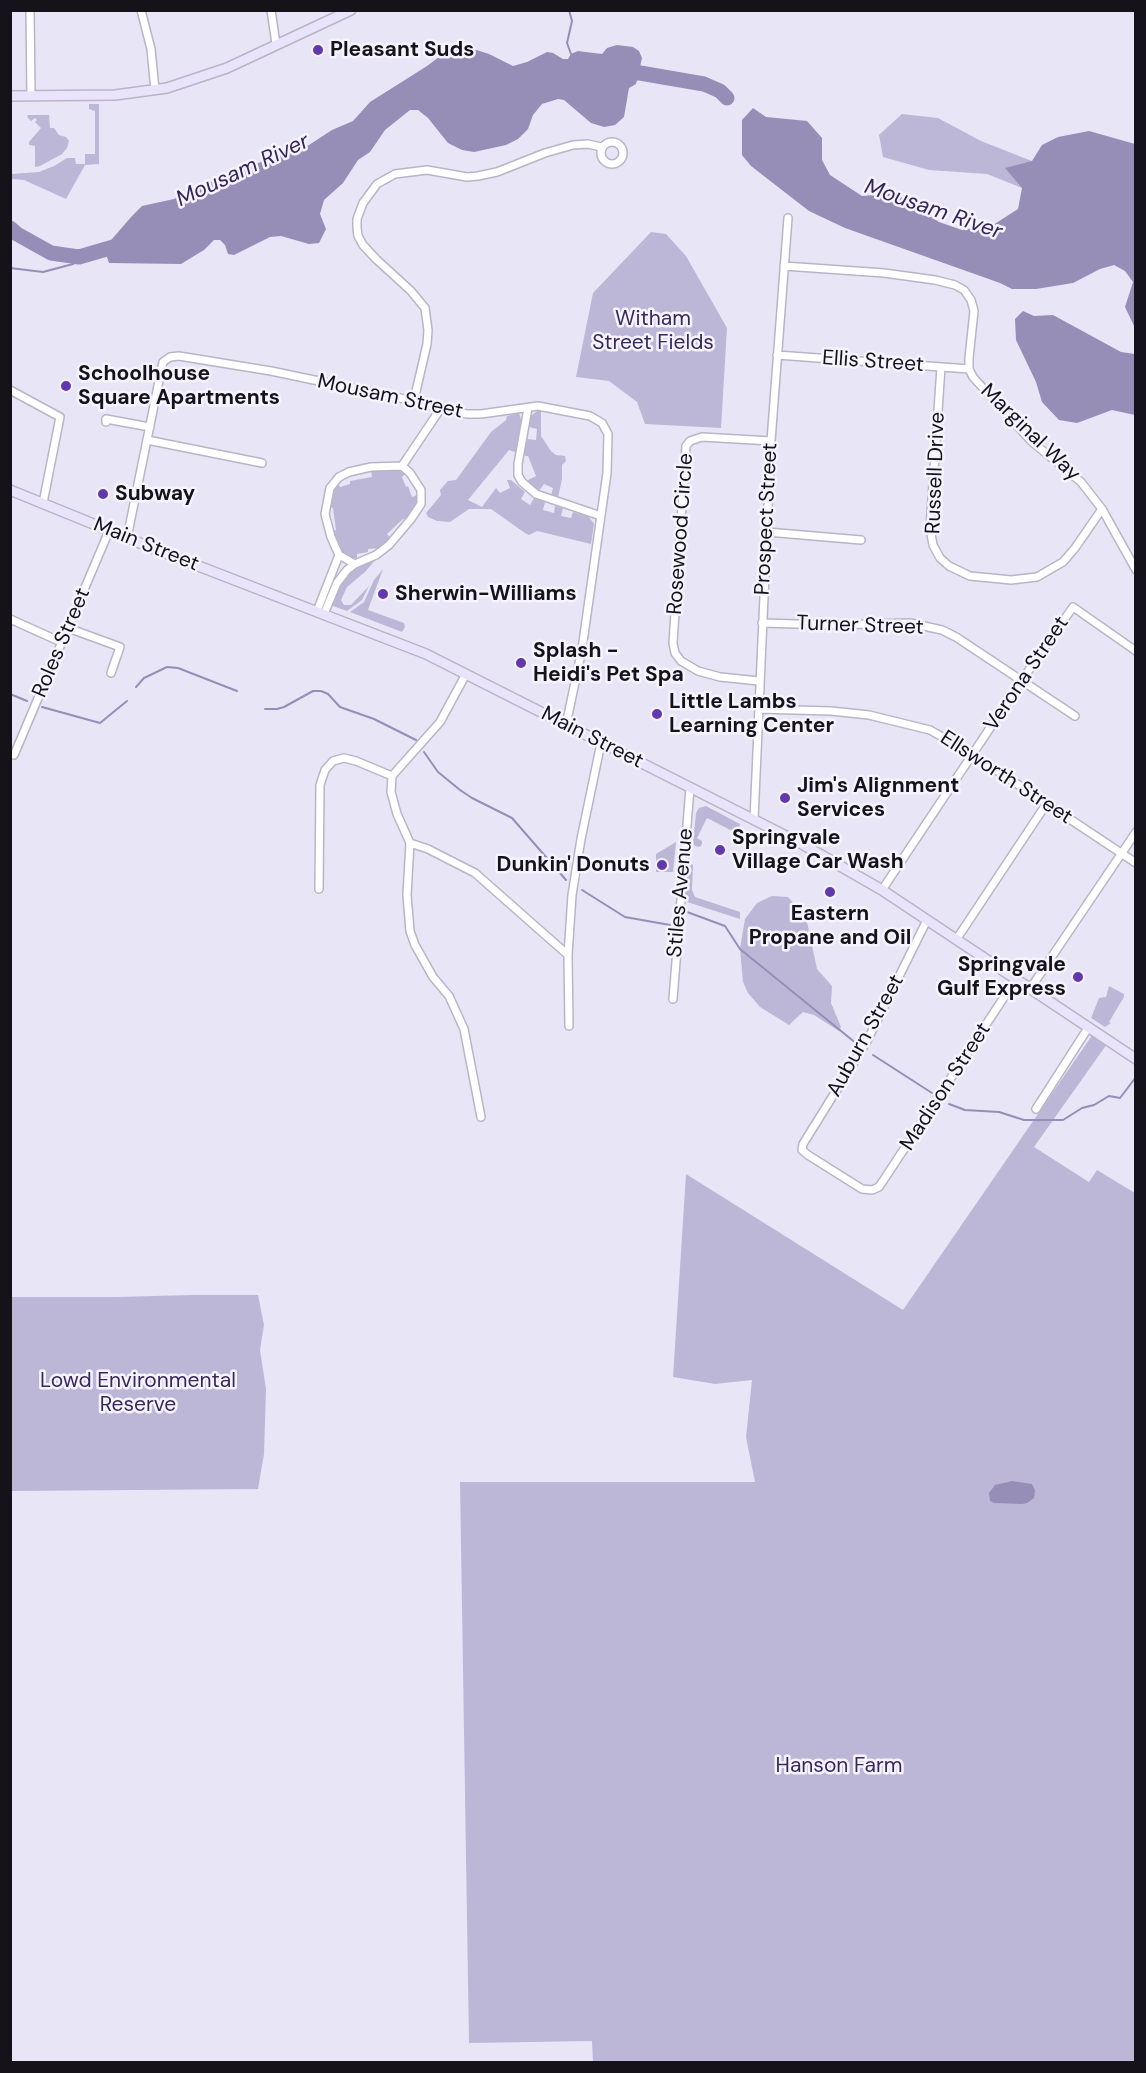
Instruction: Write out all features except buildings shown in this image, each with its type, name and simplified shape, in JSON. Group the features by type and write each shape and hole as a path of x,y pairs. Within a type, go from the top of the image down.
{"main road":[{"path":"10,96 115,95 155,90 218,72 351,10"},
{"name":"Main Street","path":"10,489 109,531 408,646 754,819 822,854 882,891 1136,1059"}],"street":[{"path":"30,10 31,96"},
{"path":"141,10 151,49 155,90"},
{"path":"271,10 276,44"},
{"path":"414,400 427,344 428,320 420,300 376,259 358,236 357,219 363,203 377,184 395,174 427,170 467,177 478,176 497,172 545,153 573,145 588,144 601,147"},
{"name":"Prospect Street","path":"754,819 771,441 788,218"},
{"name":"Marginal Way","path":"784,267 884,273 935,280 960,287 970,297 974,311 969,358 969,369 973,377 1023,433 1081,482 1102,509 1136,570"},
{"name":"Ellis Street","path":"777,355 969,369"},
{"name":"Mousam Street","path":"150,427 165,359 179,356 414,400 467,414 538,406 551,408 590,416 602,423 608,434 607,473 601,516"},
{"name":"Russell Drive","path":"941,367 930,528 933,545 940,558 970,576 1011,580 1037,577 1063,562 1102,509"},
{"path":"10,390 60,417 43,503"},
{"path":"402,466 441,408"},
{"path":"528,408 518,464 518,475 522,482 536,494 601,516 582,650 567,725"},
{"path":"106,422 106,419 150,427 127,538"},
{"name":"Rosewood Circle","path":"759,681 712,676 685,664 675,653 674,630 686,446 690,441 702,437 771,441"},
{"path":"147,440 262,463"},
{"path":"320,612 347,570 376,555 389,545 421,504 421,490 410,473 402,466 371,467 349,472 334,482 328,494 325,514 331,537 339,555 355,564"},
{"name":"Roles Street","path":"12,755 109,531"},
{"path":"767,532 861,540"},
{"path":"320,612 339,555"},
{"name":"Verona Street","path":"882,891 1073,607 1136,651"},
{"path":"10,619 61,642"},
{"name":"Turner Street","path":"762,623 831,625 910,623 927,626 956,637 1075,716"},
{"path":"68,628 120,647 111,673"},
{"path":"466,674 440,722 392,776 391,792 397,814 410,843 407,895 410,931 415,945 434,977 449,996 464,1029 481,1117"},
{"name":"Ellsworth Street","path":"759,709 831,711 869,715 930,730 972,754 1136,863"},
{"path":"568,1026 568,955 575,874 601,743"},
{"path":"319,889 320,785 324,770 329,764 339,759 349,759 392,776"},
{"name":"Stiles Avenue","path":"673,999 690,788"},
{"path":"956,940 1047,803"},
{"path":"1030,989 1136,832"},
{"path":"410,843 428,849 475,873 568,955"},
{"name":"Auburn Street","path":"872,1190 862,1189 802,1150 805,1141 867,1041 927,920"},
{"name":"Madison Street","path":"872,1190 881,1184 1016,979"},
{"path":"1036,1108 1089,1028"}],"green space":[{"path":"89,104 99,104 99,164 85,165 66,199 24,180 11,179 11,174 39,172 67,158 75,158 76,164 85,164 85,154 95,154 95,111 89,109"},
{"path":"902,114 938,118 981,141 1032,161 1022,188 987,174 929,170 883,157 879,135"},
{"path":"28,115 49,115 50,128 54,128 59,135 66,137 69,141 62,154 35,167 35,146 29,145 29,142 41,128 35,122 37,120 35,118 31,121"},
{"name":"Witham Street Fields","path":"651,232 666,234 686,256 727,328 721,428 645,424 637,402 609,381 576,377 593,293"},
{"path":"541,411 541,436 551,451 556,455 565,456 566,461 562,465 558,498 551,496 553,488 544,484 539,491 528,483 528,480 536,476 528,456 524,453 527,439 536,440 537,429 529,427 531,416"},
{"path":"519,413 522,423 515,452 509,450 468,500 482,507 496,488 500,493 510,488 507,480 511,480 525,492 521,499 530,505 534,498 545,502 543,510 554,513 555,506 563,508 561,516 571,518 573,512 589,517 594,524 591,544 537,531 529,535 491,509 469,509 450,522 437,521 428,517 426,513 441,495 440,490 448,481 456,480 491,432 506,420 507,416"},
{"path":"401,469 405,474 402,477 406,487 408,486 412,497 417,495 419,503 408,521 403,519 387,534 391,539 380,548 368,549 368,552 357,554 357,560 354,561 340,551 332,532 336,530 333,508 328,506 333,486 337,482 340,487 350,484 350,481 372,477 371,470"},
{"path":"377,558 347,587 341,600 344,605 351,605 369,586 362,600 347,611 333,606 332,603 340,584 349,572"},
{"path":"383,569 368,610 404,623 405,627 402,632 350,612 364,602 374,580"},
{"path":"706,806 740,824 738,834 707,818 697,838 702,841 702,844 700,847 695,846 693,843 696,813 699,808"},
{"path":"676,842 673,872 656,872 656,854"},
{"path":"690,863 693,865 692,890 695,897 740,912 740,919 684,901"},
{"path":"772,896 788,897 806,917 817,969 832,986 831,1003 841,1027 839,1031 814,1015 803,1012 789,1025 760,1007 748,993 743,982 740,949 745,919 757,903"},
{"path":"1109,986 1124,994 1124,997 1109,1022 1111,1023 1105,1027 1091,1018 1099,998 1106,997"},
{"name":"Hanson Farm","path":"1093,1034 1107,1044 1034,1147 1089,1182 1097,1170 1135,1193 1135,2062 593,2062 592,2041 469,2043 460,1482 755,1482 746,1437 752,1380 715,1384 673,1377 686,1174 903,1310"},
{"name":"Lowd Environmental Reserve","path":"258,1295 264,1325 260,1350 266,1389 264,1454 258,1489 11,1491 11,1297"}],"water":[{"path":"617,45 633,47 639,51 642,58 636,84 629,88 624,117 615,125 604,127 591,123 564,100 558,99 542,104 533,115 528,129 518,139 506,145 474,152 462,150 448,143 428,118 418,110 410,110 385,130 370,152 358,160 343,183 324,200 320,214 326,229 319,243 309,244 281,236 270,237 234,255 228,254 225,245 220,240 214,240 204,250 181,264 109,263 106,254 112,239 142,206 174,199 235,171 309,145 332,130 353,121 370,102 447,51 464,46 489,54 513,66 547,52 568,59 571,54 578,51 602,54 607,48"},
{"path":"753,108 766,117 807,121 822,138 822,160 830,175 862,196 895,193 939,222 962,230 993,225 1018,209 1022,188 1005,168 1032,161 1042,145 1058,137 1089,131 1135,144 1135,328 1125,307 1133,282 1125,271 1114,265 1100,269 1073,283 1036,289 1012,289 845,228 809,211 751,166 742,155 742,120"},
{"path":"1023,311 1034,316 1053,315 1121,352 1135,354 1135,415 1112,410 1077,423 1059,420 1042,402 1036,382 1016,340 1015,319"},
{"path":"1012,1481 1032,1484 1035,1490 1034,1498 1022,1504 990,1501 989,1493 995,1485"}],"waterway":[{"path":"569,10 572,21 567,43 571,54"},
{"name":"Mousam River","path":"619,73 640,73 704,84 720,91 727,98"},
{"name":"Mousam River","path":"10,228 51,253 79,257 127,243"},
{"path":"10,268 43,272 73,264 79,257"},
{"path":"136,687 144,678 167,667 178,668 237,691"},
{"path":"265,709 284,707 313,691 321,691 328,694 340,707 374,719 416,740"},
{"path":"10,694 27,701"},
{"path":"42,707 100,723 127,701"},
{"path":"424,752 438,772 460,790 512,818 566,880"},
{"path":"582,890 625,917 670,925"},
{"path":"687,912 725,926 740,949 857,1044"},
{"path":"873,1055 932,1093"},
{"path":"949,1104 965,1110 999,1112 1024,1120 1063,1120 1082,1108 1094,1105 1109,1096 1120,1098 1136,1077"}],"place":[{"name":"Pleasant Suds","path":"318,50"},
{"name":"Schoolhouse Square Apartments","path":"66,386"},
{"name":"Subway","path":"103,494"},
{"name":"Sherwin-Williams","path":"383,594"},
{"name":"Splash - Heidi's Pet Spa","path":"521,663"},
{"name":"Little Lambs Learning Center","path":"657,714"},
{"name":"Jim's Alignment Services","path":"785,798"},
{"name":"Springvale Village Car Wash","path":"720,850"},
{"name":"Dunkin' Donuts","path":"662,865"},
{"name":"Eastern Propane and Oil","path":"830,892"},
{"name":"Springvale Gulf Express","path":"1078,977"}]}
